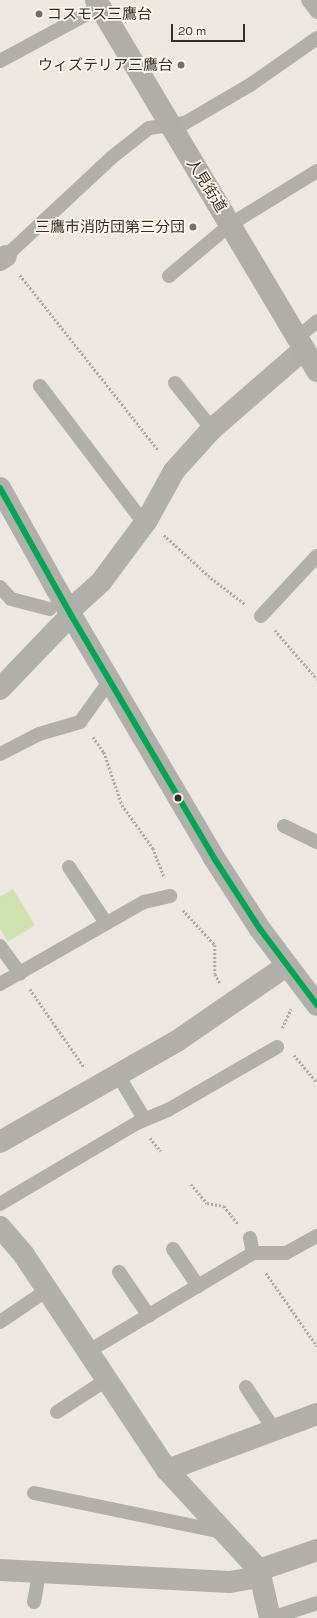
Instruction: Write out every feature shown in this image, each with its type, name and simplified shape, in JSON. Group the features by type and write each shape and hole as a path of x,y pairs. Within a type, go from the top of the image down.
{"main road":[{"name":"人見街道","path":"98,3 169,125 231,224 317,371"}],"street":[{"path":"0,689 64,612 101,582 146,521 174,471 212,429 301,344"},
{"path":"0,488 5,512 64,612 111,679 214,858 286,966 301,987 317,1005"},
{"path":"0,1142 118,1076 231,1005 286,966"},
{"path":"0,1227 24,1255 87,1352 167,1470 259,1573 271,1618"},
{"path":"167,1470 273,1428 317,1414"},
{"path":"0,1570 230,1582 259,1573 317,1550"}],"lane":[{"path":"308,0 317,12"},
{"path":"0,61 98,3"},
{"path":"3,258 111,158 149,128 185,123 250,85 317,38"},
{"path":"169,276 231,224 317,171"},
{"path":"301,344 317,321"},
{"path":"175,383 212,429"},
{"path":"40,386 146,521"},
{"path":"261,616 317,556"},
{"path":"0,587 11,599 64,612"},
{"path":"0,754 39,734 80,722 111,679"},
{"path":"284,826 317,842"},
{"path":"69,867 106,923"},
{"path":"0,984 20,974 144,902 170,896"},
{"path":"0,946 20,974"},
{"path":"0,1204 144,1120 168,1110 277,1042"},
{"path":"118,1076 144,1120"},
{"path":"87,1352 253,1254 286,1253 317,1236"},
{"path":"250,1238 253,1254"},
{"path":"173,1249 198,1286"},
{"path":"119,1272 148,1316"},
{"path":"0,1322 47,1290"},
{"path":"57,1412 106,1380"},
{"path":"246,1387 273,1428"},
{"path":"34,1493 222,1532"},
{"path":"34,1602 39,1573"},
{"path":"271,1618 317,1603"}],"path":[{"path":"3,258 174,471"},
{"path":"146,521 211,578 261,616 317,679"},
{"path":"80,722 104,752 122,805 153,848 170,896 216,945 215,974 231,1005"},
{"path":"301,987 277,1042 317,1082"}],"green space":[{"path":"13,889 35,925 8,942 0,929 0,897"}],"transit line":[{"path":"0,488 71,615 214,858 260,929 317,1005"}],"place":[{"name":"コスモス三鷹台","path":"39,14"},
{"name":"ウィズテリア三鷹台","path":"181,65"},
{"name":"三鷹市消防団第三分団","path":"193,227"}]}
